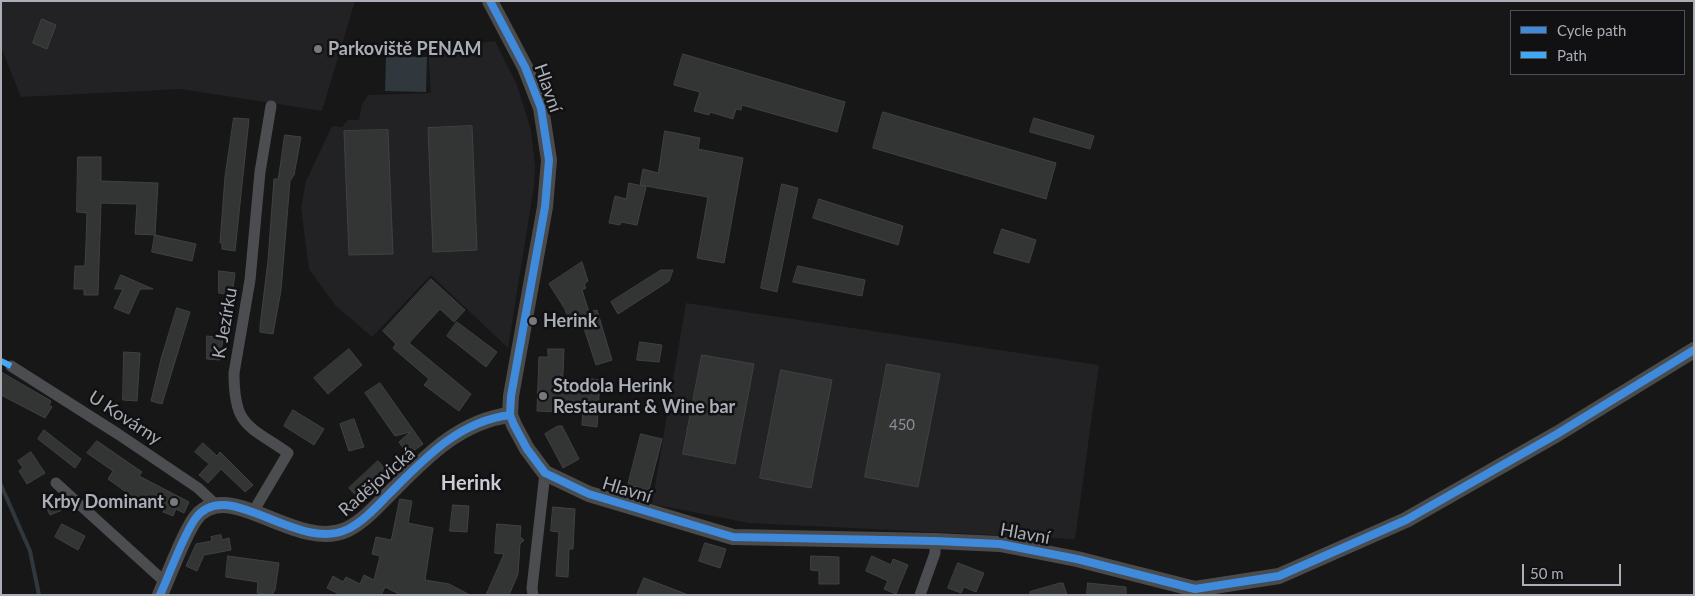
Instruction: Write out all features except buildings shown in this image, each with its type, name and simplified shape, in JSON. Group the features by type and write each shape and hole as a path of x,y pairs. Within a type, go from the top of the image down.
{"street":[{"name":"Hlavní","path":"490,1 525,67 540,108 549,160 545,207 513,381 510,415 527,450 545,473 589,494 733,537 935,540 1000,544 1077,559 1197,592"},
{"name":"K Jezírku","path":"253,512 288,452 242,421 237,411 234,386 234,373 250,280 260,172 271,106"},
{"path":"1197,592 1279,576 1406,520 1557,434 1694,350"},
{"name":"U Kovárny","path":"12,366 198,488 216,505"},
{"name":"Radějovická","path":"216,505 231,504 304,532 325,533 348,529 372,511 409,473 464,428 492,417 510,415"},
{"path":"533,595 532,588 545,473"},
{"path":"56,483 163,588 195,519 201,513 216,505"},
{"path":"920,595 935,553 935,540"}],"shaded area":[{"path":"1,1 355,1 322,111 181,89 21,97 1,47"},
{"path":"495,41 517,85 531,130 535,167 534,186 508,348 431,275 372,337 335,305 309,269 301,208 306,181 332,126 342,127 348,120 359,120 362,104 368,95 431,93 428,50"},
{"path":"386,56 427,57 426,92 385,91"},
{"path":"686,303 1099,365 1075,539 749,523 652,504"}],"waterway":[{"path":"1,485 30,551 39,595"}],"marked path":[{"path":"1,361 11,366"}],"cycle path":[{"path":"490,1 525,67 541,108 549,160 545,207 511,396 510,415 514,425 527,449 545,473 589,494 733,537 1000,544 1077,559 1195,589 1279,576 1406,520 1557,434 1694,350"},
{"path":"160,595 190,527 195,519 209,508 225,505 244,509 307,532 328,534 348,529 370,513 429,455 443,444 474,425 510,415"}],"place":[{"name":"Parkoviště PENAM","path":"318,49"},
{"name":"Herink","path":"533,321"},
{"name":"Stodola Herink Restaurant & Wine bar","path":"543,396"},
{"name":"Krby Dominant","path":"174,502"}],"district":[{"name":"Herink","path":"471,484"}]}
